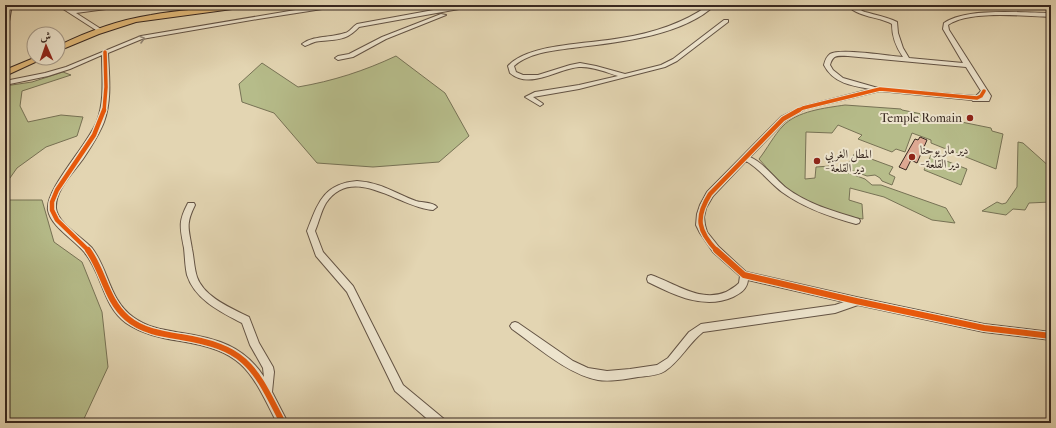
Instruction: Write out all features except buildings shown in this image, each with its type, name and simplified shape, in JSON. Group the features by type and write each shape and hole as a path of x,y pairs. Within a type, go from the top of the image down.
{"main road":[{"path":"66,45 99,30 144,18 244,5"},
{"path":"5,73 26,64"}],"street":[{"path":"5,27 8,20 9,5"},
{"path":"60,5 99,30"},
{"path":"71,12 121,5"},
{"path":"5,83 46,75 68,68 141,38 335,5"},
{"path":"305,44 319,39 332,39 349,34 357,26 470,5"},
{"path":"625,76 579,65 553,73 522,77 513,73 510,66 516,60 550,49 611,42 656,32 698,16 712,5"},
{"path":"850,5 863,13 889,19 895,23 895,33 900,48 907,59"},
{"path":"338,58 351,56 384,38 462,7"},
{"path":"968,65 848,54 833,55 829,58 827,65 828,69 838,78 857,84 880,89 987,100 988,96 946,30 945,26 947,22 958,18 994,14 1051,15"},
{"path":"540,104 528,97 535,94 579,87 663,66 675,60 726,21"},
{"path":"105,52 105,98 101,122 89,143 54,195 52,212 61,225 89,251 96,260 112,302 120,312 140,328 158,334 211,342 235,352 253,368 268,391 283,423"},
{"path":"880,89 803,108 782,118 746,158 726,176 710,194 702,207 700,219 702,229 712,246 744,275 856,301 984,328 1051,336"},
{"path":"746,158 755,162 782,188 805,204 820,211 856,220"},
{"path":"433,207 417,205 391,192 360,183 347,184 334,190 324,200 311,231 319,254 350,289 399,388 440,423"},
{"path":"191,205 183,225 192,276 196,286 209,299 227,311 246,320 255,344 268,367 268,391"},
{"path":"651,279 683,293 697,297 717,298 738,290 743,285 744,275"},
{"path":"515,326 570,364 586,372 598,375 616,375 659,369 671,361 692,335 701,328 835,309 856,301"}],"green space":[{"path":"396,56 445,93 469,136 439,162 373,167 317,163 274,113 242,102 239,84 262,63 298,87 324,82 348,75"},
{"path":"63,72 71,75 22,91 20,106 28,122 61,115 83,117 77,136 46,147 17,168 5,185 5,86 32,82"},
{"path":"845,105 901,109 991,128 992,131 1003,134 996,169 931,143 931,140 912,133 905,152 896,149 892,152 858,139 862,135 838,125 832,133 806,132 805,179 815,178 816,167 830,166 865,179 872,185 881,185 946,208 955,223 932,220 884,197 850,188 849,200 862,204 863,219 838,215 814,207 788,190 759,159 783,126 789,121 812,111"},
{"path":"1018,142 1023,143 1051,168 1051,202 1029,203 1025,210 1013,209 1006,215 982,211 997,202 1002,204 1006,203 1017,187"},
{"path":"855,153 893,167 889,174 895,177 892,185 882,181 875,175 867,176 845,168"},
{"path":"931,155 967,169 961,185 924,170"},
{"path":"5,200 42,200 54,242 82,262 102,312 108,367 82,423 5,423"}],"cycle path":[{"path":"105,52 106,96 101,121 90,142 55,192 52,204 54,215 62,226 88,250 94,258 113,303 128,319 147,330 205,341 223,347 236,354 247,363 256,374 283,423"},
{"path":"984,91 981,96 977,98 880,89 803,108 783,119 710,194 701,211 700,225 709,242 716,250 744,275 856,301 984,328 1051,336"}],"place":[{"name":"Temple Romain","path":"970,118"},
{"name":"دير مار يوحنا - دير القلعة","path":"912,157"},
{"name":"المطل الغربي - دير القلعة","path":"817,161"}]}
